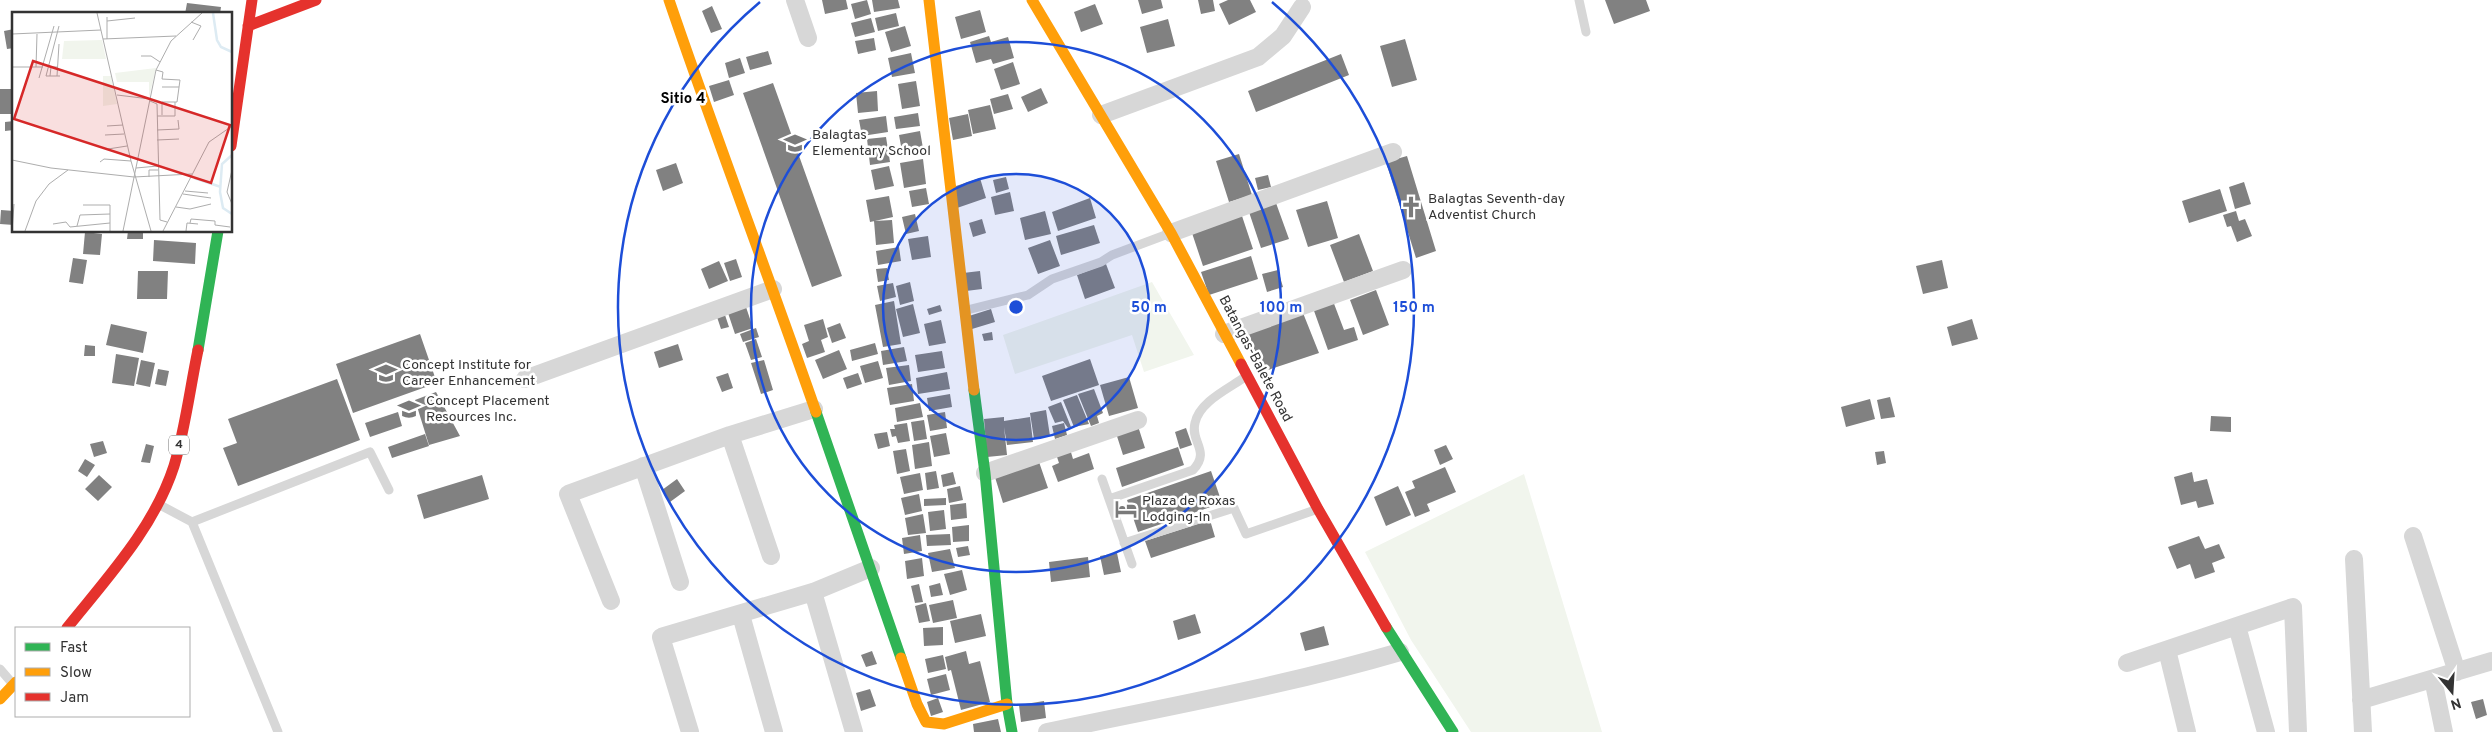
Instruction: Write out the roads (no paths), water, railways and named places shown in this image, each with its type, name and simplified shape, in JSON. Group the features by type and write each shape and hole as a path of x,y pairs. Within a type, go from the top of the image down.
{"main road":[{"path":"232,136 241,45 248,26 252,0"},
{"path":"248,26 316,0"},
{"path":"929,0 964,311 986,473 1007,704 1012,732"},
{"name":"Batangas-Balete Road","path":"1032,0 1171,233 1318,509 1400,652 1453,732"},
{"path":"671,1 727,169 774,288 814,409 917,704 926,722 944,724 1007,704"},
{"name":"4","path":"68,627 131,548 158,504 174,466 184,426 218,232"},
{"path":"0,699 15,684"}],"street":[{"path":"795,0 808,38"},
{"path":"1102,115 1258,57 1283,36 1302,6"},
{"path":"1171,233 1393,152"},
{"path":"1224,334 1403,270"},
{"path":"525,379 774,288"},
{"path":"611,602 568,494 730,435 814,409"},
{"path":"986,473 1138,420"},
{"path":"730,435 771,556"},
{"path":"643,466 680,582"},
{"path":"2413,536 2456,672"},
{"path":"2354,559 2363,732"},
{"path":"690,732 661,638 813,592 871,568"},
{"path":"813,592 854,732"},
{"path":"2126,663 2292,607 2298,732"},
{"path":"741,615 774,732"},
{"path":"2237,626 2266,732"},
{"path":"2166,650 2187,732"},
{"path":"1047,732 1238,693 1338,670 1400,652"},
{"path":"2361,700 2492,661"},
{"path":"2433,679 2444,732"}],"lane":[{"path":"1579,0 1586,32"},
{"path":"964,311 1028,295 1052,279 1101,262 1112,255 1171,233"},
{"path":"1109,500 1193,470 1200,463 1201,453 1194,430 1199,414 1204,406 1247,376"},
{"path":"192,522 370,452 389,490"},
{"path":"1102,479 1132,564"},
{"path":"158,504 192,522 278,732"},
{"path":"1124,543 1234,508 1246,534 1318,509"},
{"path":"0,669 15,684"}],"place":[{"name":"Balagtas Elementary School","path":"795,143"},
{"name":"Balagtas Seventh-day Adventist Church","path":"1411,207"},
{"name":"Concept Institute for Career Enhancement","path":"386,373"},
{"name":"Concept Placement Resources Inc.","path":"409,409"},
{"name":"Plaza de Roxas Lodging-In","path":"1126,509"}],"district":[{"name":"Sitio 4","path":"683,99"}]}
